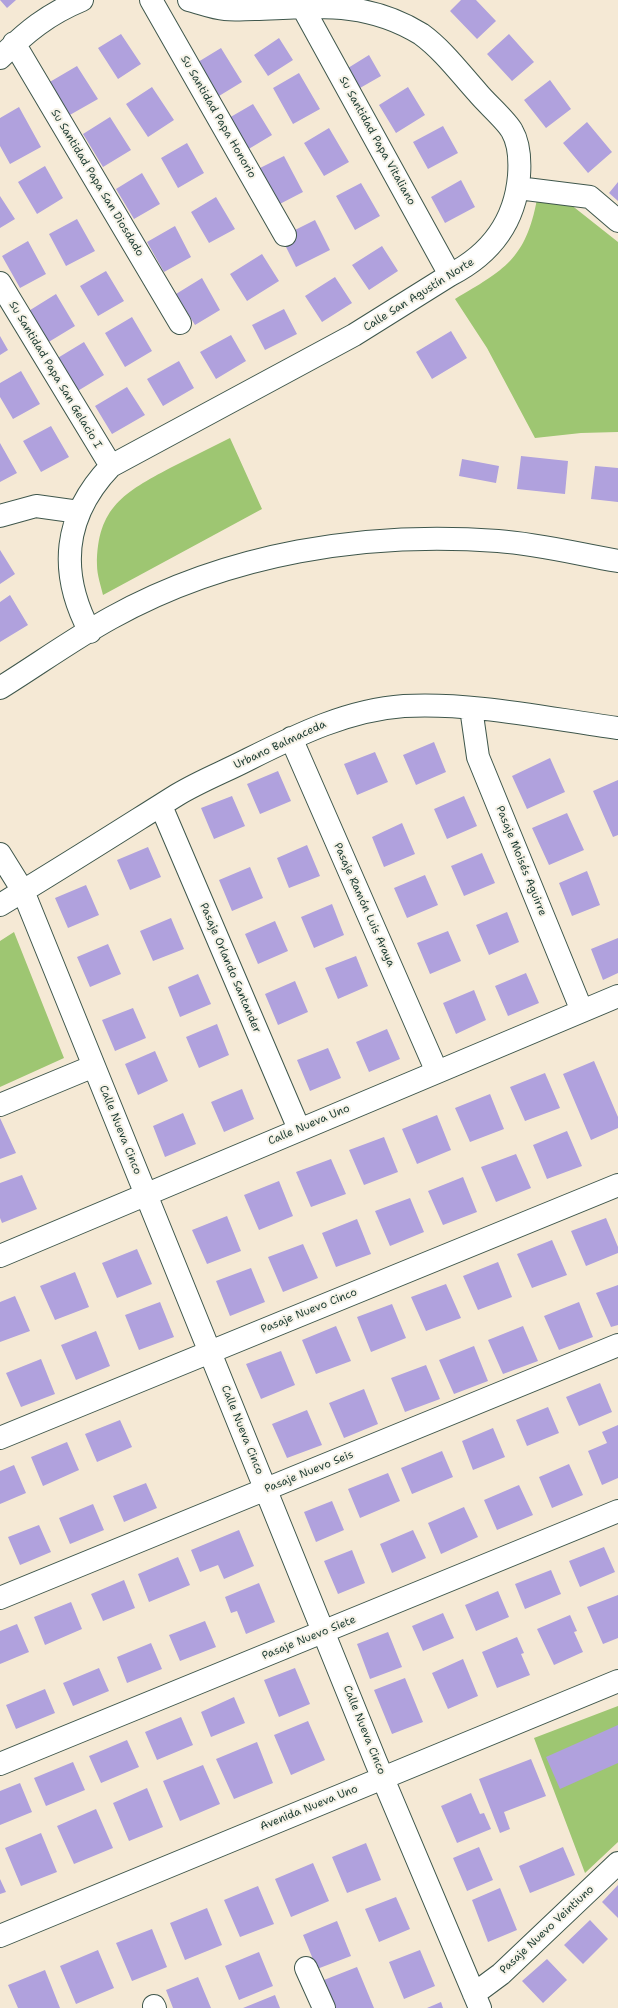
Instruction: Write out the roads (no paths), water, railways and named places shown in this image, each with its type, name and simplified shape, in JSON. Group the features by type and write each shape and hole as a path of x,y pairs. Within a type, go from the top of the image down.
{"street":[{"path":"7,51 36,24 61,9 82,0"},
{"name":"Su Santidad Papa Honorio","path":"151,0 285,235"},
{"name":"Calle San Agustín Norte","path":"90,632 76,602 70,575 69,554 72,532 79,512 98,480 111,466 354,335 465,267 491,246 509,219 518,188 520,168 512,131 436,47 422,35 388,15 368,9 346,5 303,8 224,9 189,0"},
{"name":"Su Santidad Papa Vitaliano","path":"303,8 450,275"},
{"name":"Su Santidad Papa San Diosdado","path":"7,51 180,323"},
{"path":"518,188 590,196 618,221"},
{"name":"Su Santidad Papa San Gelacio I","path":"0,283 111,466"},
{"path":"0,516 36,506 79,512"},
{"path":"0,688 111,618 159,595 208,576 259,561 310,549 357,542 405,538 453,538 500,541 547,547 618,561"},
{"name":"Urbano Balmaceda","path":"0,905 178,795 318,726 374,710 417,706 471,708 618,728"},
{"name":"Pasaje Moisés Aguirre","path":"471,708 478,757 582,1011"},
{"name":"Pasaje Ramón Luis Araya","path":"291,738 437,1072"},
{"name":"Pasaje Orlando Santander","path":"161,806 299,1129"},
{"name":"Calle Nueva Cinco","path":"0,854 23,891 383,1778 477,2001"},
{"name":"Calle Nueva Uno","path":"0,1256 618,996"},
{"path":"0,1105 94,1066"},
{"name":"Pasaje Nuevo Cinco","path":"0,1438 618,1185"},
{"name":"Pasaje Nuevo Seis","path":"0,1598 618,1345"},
{"name":"Pasaje Nuevo Siete","path":"0,1764 618,1511"},
{"name":"Avenida Nueva Uno","path":"0,1936 618,1681"},
{"name":"Pasaje Nuevo Veintiuno","path":"477,2001 501,1974 618,1863"},
{"path":"306,1968 324,2008"}]}
